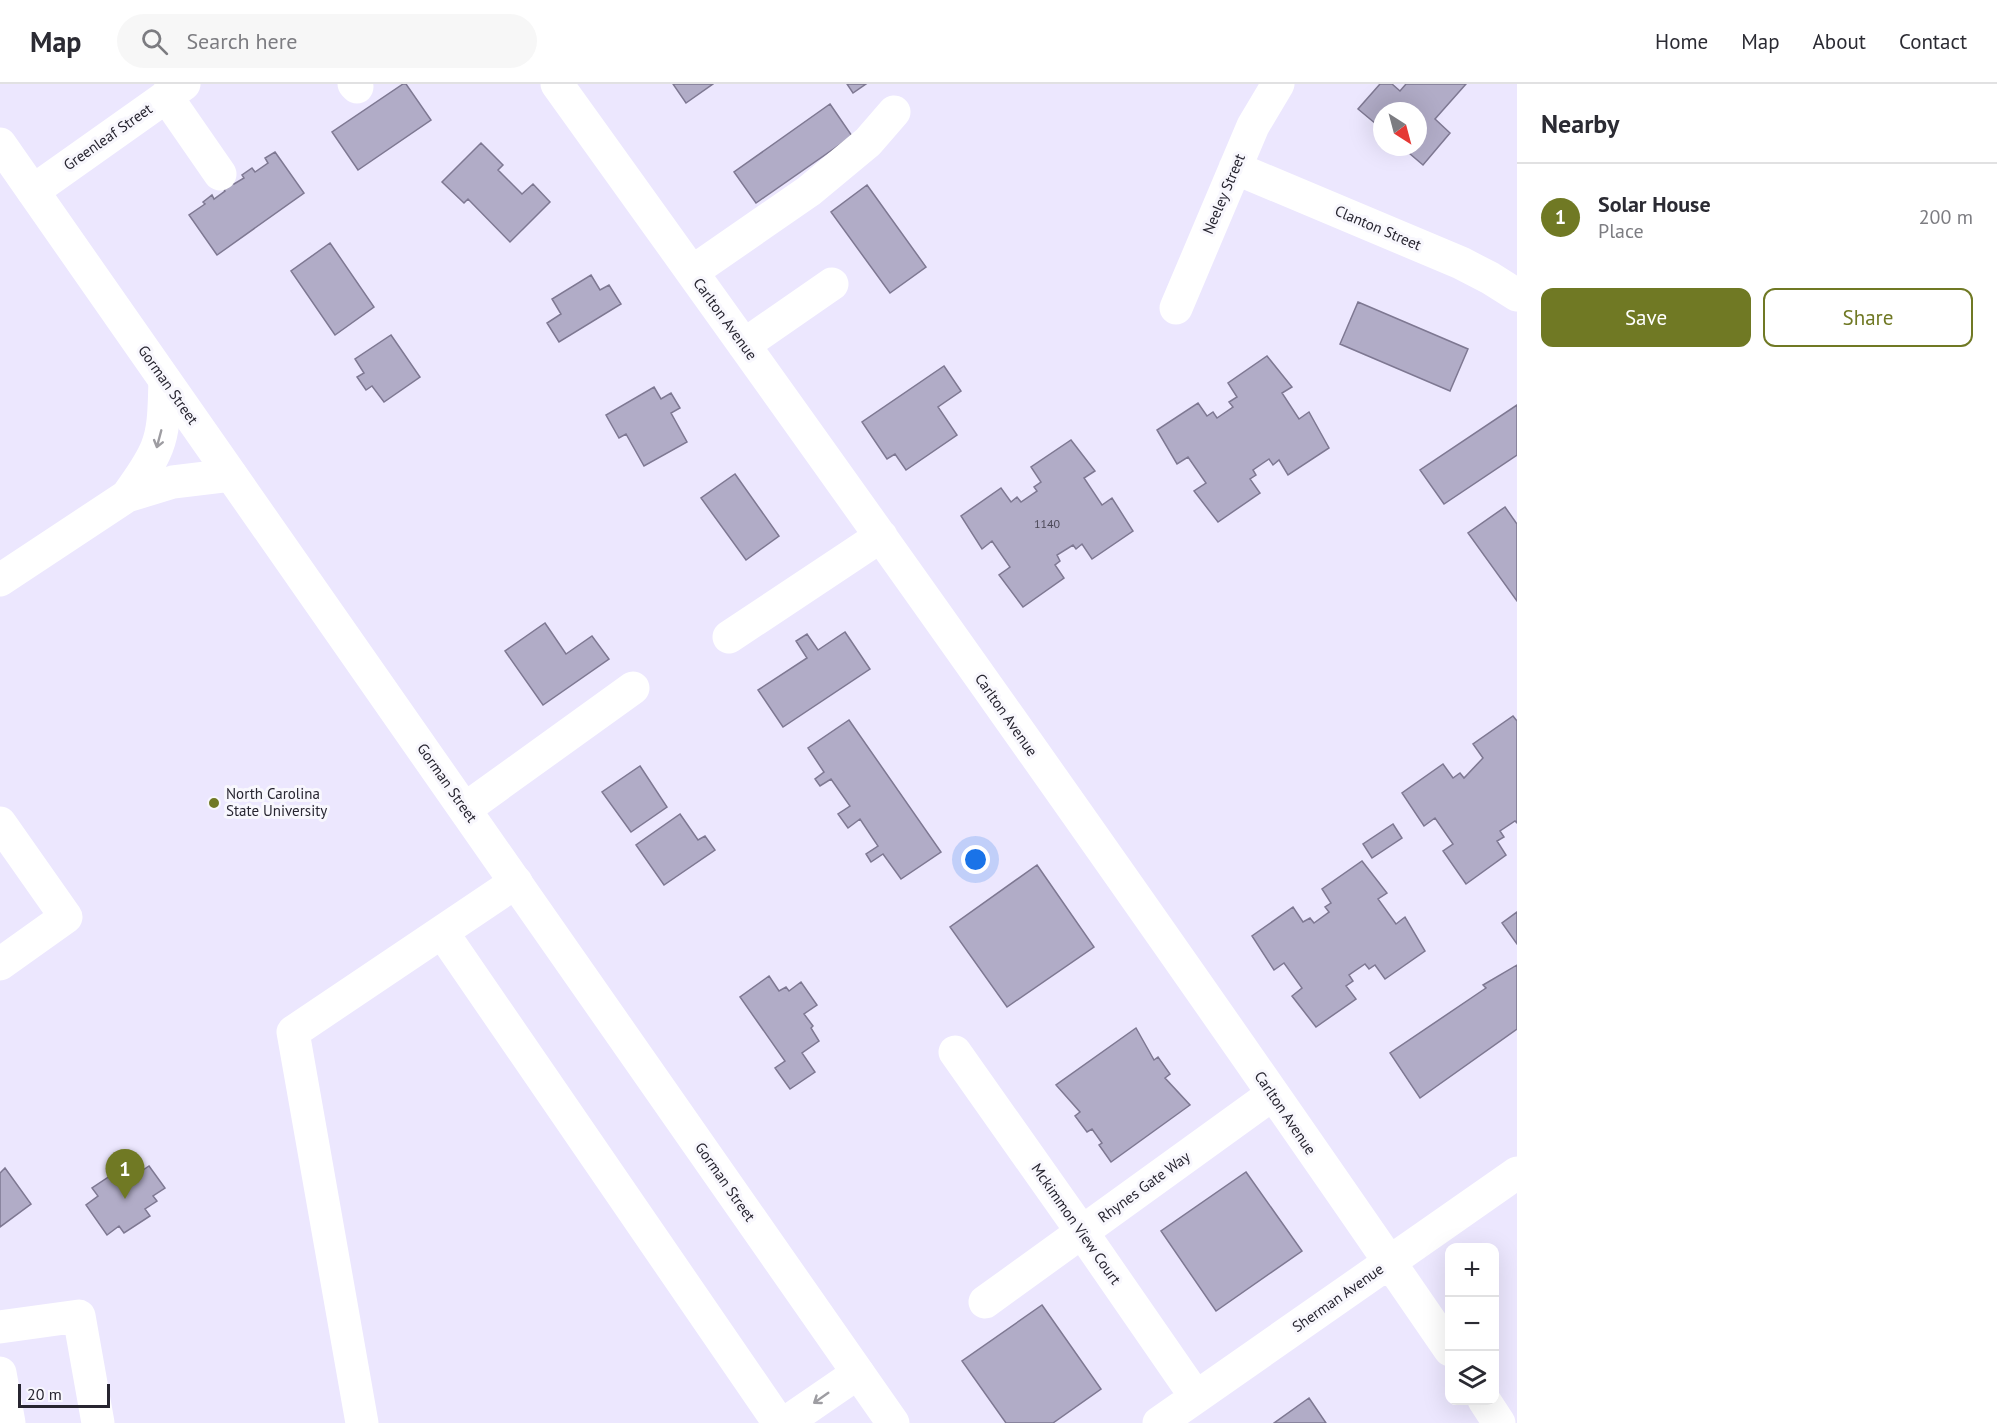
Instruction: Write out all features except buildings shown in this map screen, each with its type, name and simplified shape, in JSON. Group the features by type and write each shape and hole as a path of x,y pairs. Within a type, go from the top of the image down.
{"street":[{"name":"Carlton Avenue","path":"557,84 881,536 1273,1094 1445,1344"},
{"name":"Neeley Street","path":"1176,308 1253,126 1278,84"},
{"path":"175,90 220,174"},
{"name":"Greenleaf Street","path":"33,191 175,90"},
{"path":"692,272 809,192 868,142 894,112"},
{"name":"Gorman Street","path":"0,144 893,1423"},
{"name":"Clanton Street","path":"1235,168 1461,263 1517,295"},
{"path":"744,345 832,284"},
{"path":"127,496 158,446 164,412 165,381"},
{"path":"0,580 127,496 165,484 231,475"},
{"path":"729,636 881,536"},
{"path":"465,809 633,688"},
{"path":"0,823 66,917 0,964"},
{"path":"362,1423 293,1032 516,882"},
{"path":"442,932 778,1423"},
{"name":"Mckimmon View Court","path":"955,1052 1196,1397"},
{"name":"Rhynes Gate Way","path":"985,1302 1273,1094"},
{"name":"Sherman Avenue","path":"1159,1423 1517,1173"},
{"path":"0,1327 79,1316 98,1423"},
{"path":"785,1423 858,1372"},
{"path":"0,1373 9,1423"},
{"path":"1487,1405 1499,1423"}],"place":[{"name":"North Carolina State University","path":"214,803"},
{"name":"Solar House","path":"125,1199"}]}
